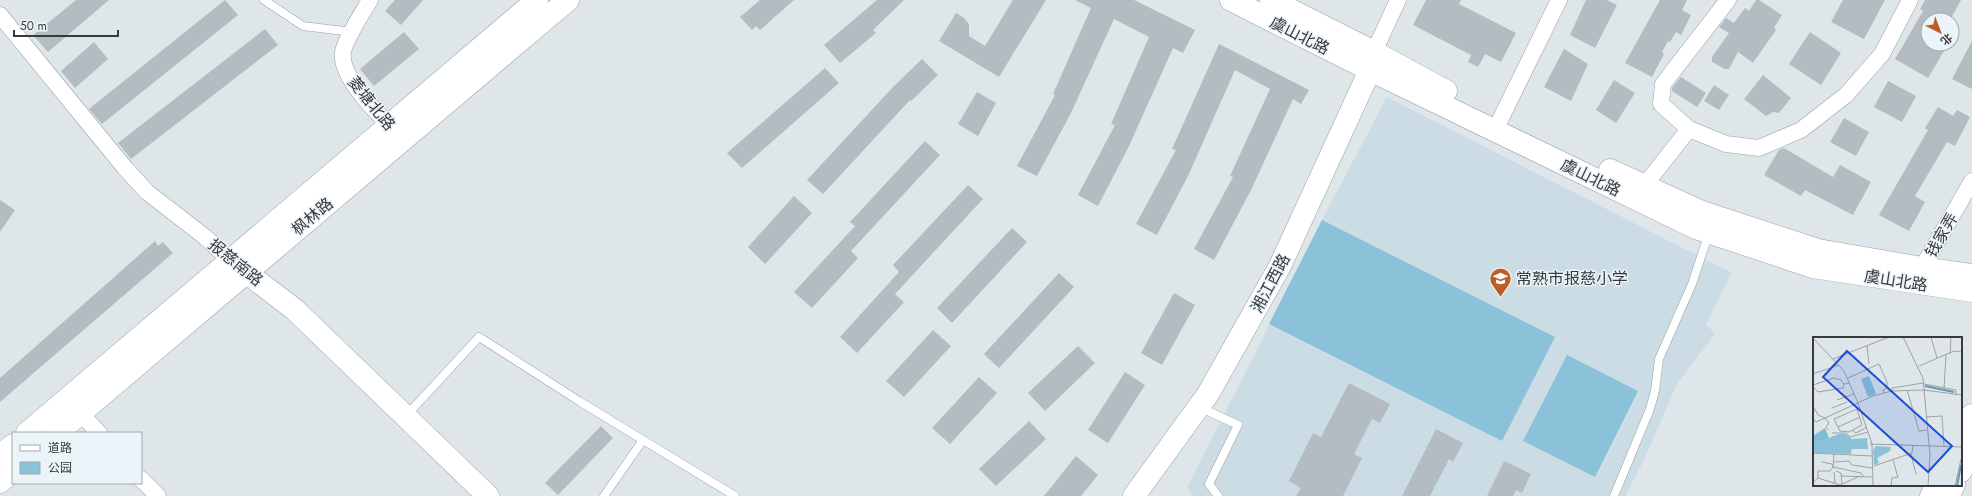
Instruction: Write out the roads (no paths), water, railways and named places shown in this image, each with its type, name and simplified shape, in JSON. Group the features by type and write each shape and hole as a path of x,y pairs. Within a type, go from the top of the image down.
{"main road":[{"name":"枫林路","path":"396,132 537,0"},
{"name":"枫林路","path":"27,432 238,266 396,132 568,0"},
{"name":"虞山北路","path":"1231,0 1372,61 1702,212 1818,250 1972,275"},
{"name":"虞山北路","path":"1271,0 1372,61 1689,225 1813,267 1972,291"},
{"name":"湘江西路","path":"1134,496 1208,394 1280,266 1372,61"},
{"name":"枫林路","path":"58,432 238,266"},
{"name":"报慈南路","path":"238,266 294,309 488,496"},
{"path":"1962,435 1972,415"},
{"path":"0,456 12,445"},
{"path":"1962,469 1972,448"},
{"path":"0,482 12,472"},
{"path":"1931,496 1936,486"},
{"path":"1948,496 1953,486"}],"street":[{"name":"菱塘北路","path":"370,0 352,32 343,52 345,69 357,89 396,132"},
{"path":"1372,61 1398,0"},
{"path":"1500,120 1559,0"},
{"path":"1728,0 1663,84 1661,104 1689,129 1726,144 1759,148 1801,130 1846,95 1882,54 1910,0"},
{"name":"报慈南路","path":"0,15 125,168 147,192 205,237 238,266"},
{"path":"1644,186 1689,129"},
{"name":"钱家弄","path":"1922,268 1972,181"},
{"path":"80,413 98,432"},
{"path":"142,480 158,496"}],"lane":[{"path":"264,0 303,26 352,32"},
{"path":"1614,496 1650,409 1655,390 1659,359 1692,284 1709,232"},
{"path":"406,416 479,337 643,440 736,496"},
{"path":"1198,407 1238,425 1208,484 1218,496"},
{"path":"604,496 643,440"}],"place":[{"name":"常熟市报慈小学","path":"1500,298"}]}
